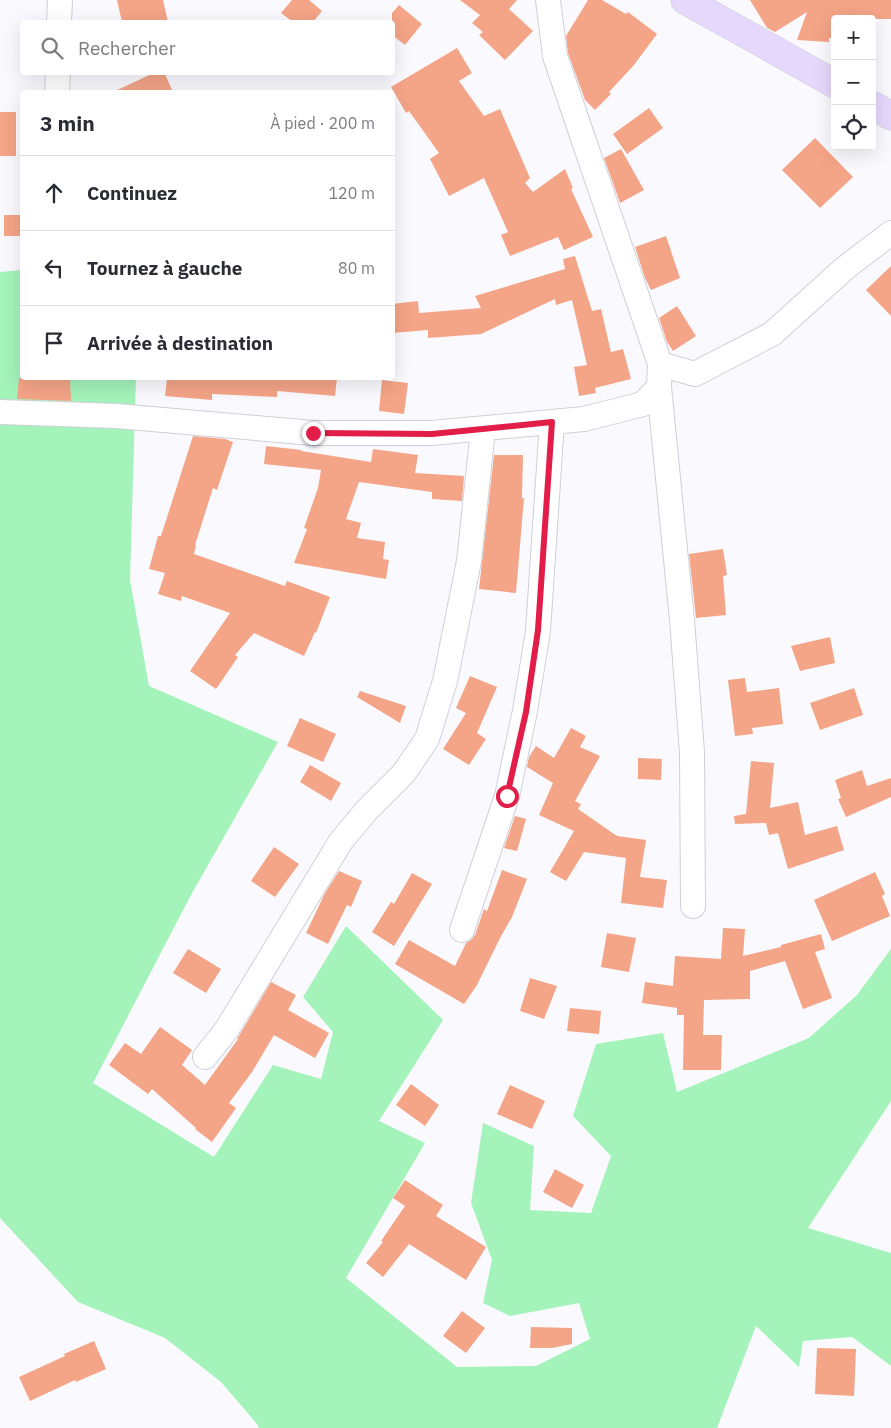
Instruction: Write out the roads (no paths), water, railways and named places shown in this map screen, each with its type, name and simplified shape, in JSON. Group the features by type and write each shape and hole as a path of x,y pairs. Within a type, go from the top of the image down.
{"street":[{"path":"59,20 60,0"},
{"path":"548,0 555,56 660,364 659,387 682,620 692,752 693,906"},
{"path":"685,0 831,82"},
{"path":"57,90 58,75"},
{"path":"876,107 891,116"},
{"path":"660,364 695,374 772,334 845,268 891,233"},
{"path":"0,412 118,416 313,433 432,434 584,419 643,404 659,387"},
{"path":"462,930 507,796 526,712 538,630 552,422"},
{"path":"205,1057 227,1029 341,842 367,810 404,773 427,739 445,681 469,561 483,429"}]}
